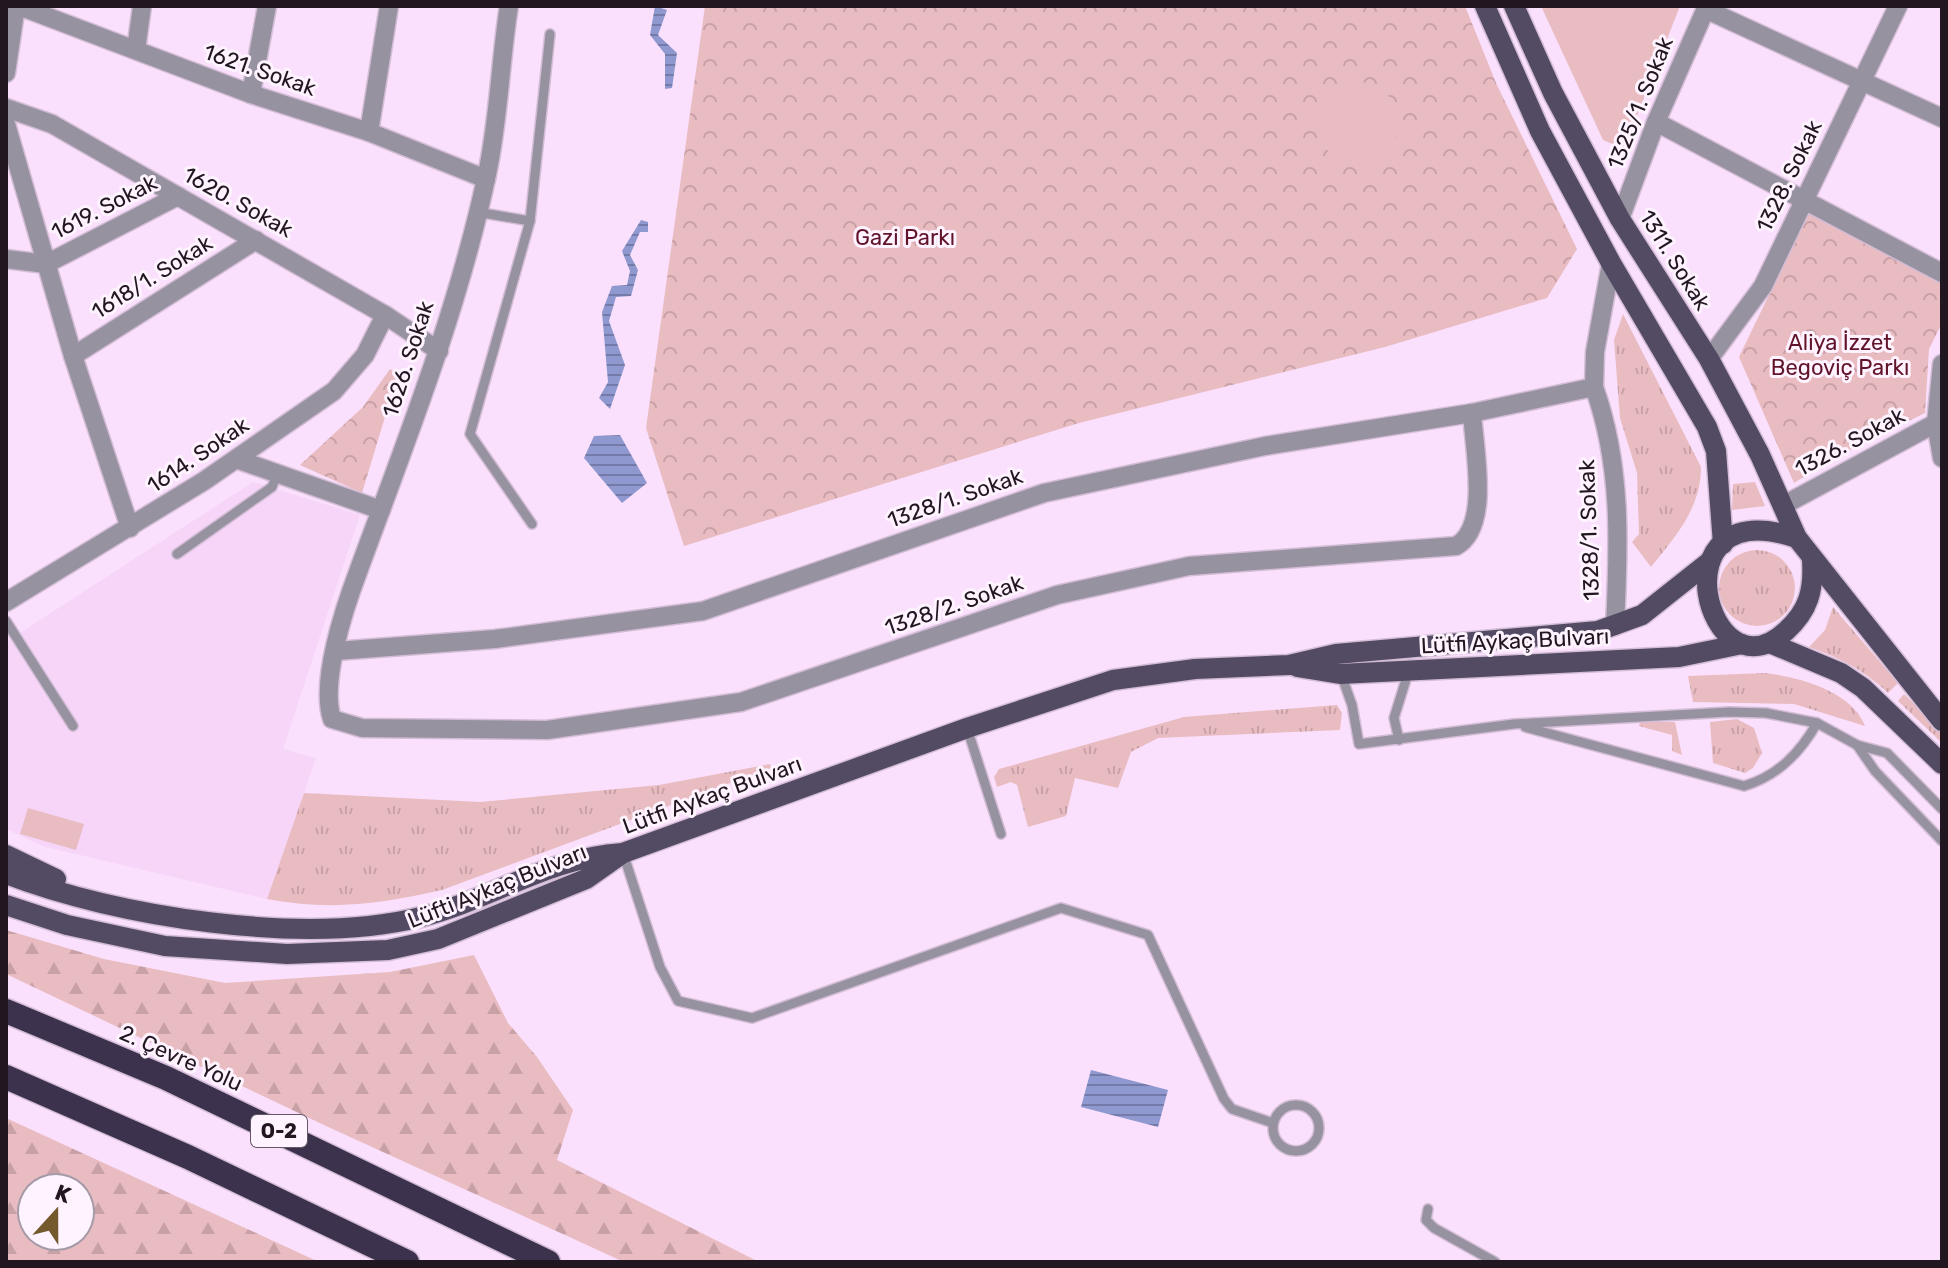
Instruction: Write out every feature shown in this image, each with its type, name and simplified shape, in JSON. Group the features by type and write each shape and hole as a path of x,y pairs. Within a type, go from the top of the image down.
{"highway":[{"name":"2. Çevre Yolu","path":"6,1011 166,1078 548,1262"},
{"path":"6,1077 188,1157 407,1262"}],"main road":[{"path":"1485,6 1540,131 1611,263 1707,427 1716,451 1723,544"},
{"name":"1311. Sokak","path":"1514,6 1553,93 1620,219 1709,359 1797,538"},
{"path":"1812,560 1810,601 1801,617 1772,644 1757,647 1742,644 1713,618 1706,598 1709,562 1723,544 1746,533 1763,530 1797,538 1942,721"},
{"name":"Lütfi Aykaç Bulvarı","path":"6,874 126,908 214,921 295,927 390,923 459,905 585,856 623,853 967,728 1113,680 1195,669 1289,665 1336,654 1547,638 1615,626 1661,602 1709,562"},
{"name":"Lütfi Aykaç Bulvarı","path":"1289,665 1340,674 1679,657 1742,644"},
{"path":"1772,644 1841,673 1863,688 1942,764"},
{"name":"Lüfti Aykaç Bulvarı","path":"6,905 67,925 165,946 299,954 388,950 438,939 586,879 623,853"},
{"path":"6,855 126,908"},
{"path":"6,917 67,925"}],"street":[{"name":"1621. Sokak","path":"17,6 251,94 369,132 486,179"},
{"path":"6,73 17,6"},
{"path":"136,50 142,6"},
{"path":"251,94 267,6"},
{"path":"369,132 389,6"},
{"name":"1626. Sokak","path":"332,719 328,696 352,589 439,351 486,179 494,139 509,6"},
{"name":"1328. Sokak","path":"1709,359 1763,286 1898,6"},
{"path":"1706,8 1942,118"},
{"name":"1325/1. Sokak","path":"1620,219 1656,122 1706,8"},
{"name":"1620. Sokak","path":"6,108 52,124 385,315 439,351"},
{"path":"1656,122 1942,273"},
{"path":"6,124 73,356 130,528"},
{"name":"1619. Sokak","path":"6,259 46,264 178,196"},
{"name":"1618/1. Sokak","path":"73,356 256,240"},
{"name":"1328/1. Sokak","path":"1611,263 1595,352 1594,387 1604,416 1616,476 1615,626"},
{"name":"1614. Sokak","path":"6,602 130,528 334,391 365,355 385,315"},
{"path":"1942,364 1939,423 1942,458"},
{"name":"1328/1. Sokak","path":"336,651 495,639 703,611 1044,493 1265,446 1472,413 1594,387"},
{"name":"1328/2. Sokak","path":"332,719 362,728 547,730 741,702 1057,595 1189,566 1456,546 1467,540 1477,515 1472,413"},
{"name":"1326. Sokak","path":"1782,506 1939,423"},
{"path":"236,459 381,510"}],"lane":[{"path":"532,524 470,434 530,221 550,34"},
{"path":"477,212 530,221"},
{"path":"177,554 272,487 277,474"},
{"path":"6,621 73,726"},
{"path":"1399,740 1394,718 1409,670"},
{"path":"1340,674 1352,705 1359,744 1514,724 1729,712 1766,713 1817,723 1857,745 1887,753 1942,809"},
{"path":"1514,724 1744,786 1764,780 1802,749 1817,723"},
{"path":"967,728 1001,834"},
{"path":"1857,745 1875,771 1942,841"},
{"path":"623,853 660,967 678,1001 752,1018 1061,908 1136,930 1148,935 1224,1099 1232,1109 1273,1123"},
{"path":"1304,1106 1316,1117 1319,1132 1306,1150 1291,1151 1274,1138 1273,1123 1281,1110 1304,1106"},
{"path":"1428,1209 1426,1220 1434,1228 1495,1262"}],"shaded area":[{"path":"253,482 360,515 283,749 316,758 267,899 42,846 6,829 6,642"}],"green space":[{"name":"Gazi Parkı","path":"705,6 1465,6 1496,83 1577,249 1547,298 1385,347 1079,423 684,546 646,428"},
{"path":"1541,6 1680,6 1624,149 1603,140"},
{"path":"1358,82 1374,85 1387,94 1396,107 1399,123 1396,139 1387,152 1374,161 1358,164 1342,161 1329,152 1320,139 1317,123 1320,107 1329,94 1342,85"},
{"name":"Aliya İzzet Begoviç Parkı","path":"1809,212 1942,283 1942,323 1929,349 1925,413 1839,455 1794,483 1739,357"},
{"path":"1623,314 1701,467 1692,508 1678,533 1651,567 1632,542 1639,534 1637,473 1620,418 1614,340"},
{"path":"390,369 398,374 362,493 300,465 363,407"},
{"path":"1755,482 1765,506 1732,510 1733,484"},
{"path":"1757,550 1771,553 1784,561 1792,574 1795,588 1792,602 1784,615 1771,623 1757,626 1743,623 1730,615 1722,602 1719,588 1722,574 1730,561 1743,553"},
{"path":"1833,607 1898,683 1888,693 1851,666 1809,647 1825,630"},
{"path":"1765,673 1808,682 1837,695 1849,704 1865,726 1794,704 1693,702 1688,676"},
{"path":"1904,694 1942,732 1942,743 1898,701"},
{"path":"1337,705 1342,713 1340,730 1158,738 1131,752 1118,788 1075,778 1066,816 1028,827 1017,785 1011,782 997,787 994,777 999,769 1184,717"},
{"path":"1737,719 1754,728 1762,753 1753,768 1745,773 1713,763 1710,722"},
{"path":"1640,722 1675,722 1682,755 1672,751 1672,735 1639,726"},
{"path":"770,764 771,768 442,890 355,904 312,905 267,899 304,793 480,802 659,785"},
{"path":"28,808 84,824 76,850 20,834"},
{"path":"6,930 104,959 225,983 390,972 474,955 508,1023 537,1057 573,1110 557,1160 759,1262 624,1262 326,1126 6,974"},
{"path":"6,1118 319,1262 6,1262"}],"water":[{"path":"655,6 667,10 658,35 677,53 672,88 665,89 665,54 650,35"},
{"path":"641,220 648,222 648,232 640,232 630,255 638,270 631,296 616,297 609,321 625,365 610,409 599,398 608,382 602,312 612,286 627,285 630,271 622,251"},
{"path":"620,435 647,483 622,503 584,458 594,436"},
{"path":"1091,1070 1168,1090 1158,1127 1081,1107"}]}
